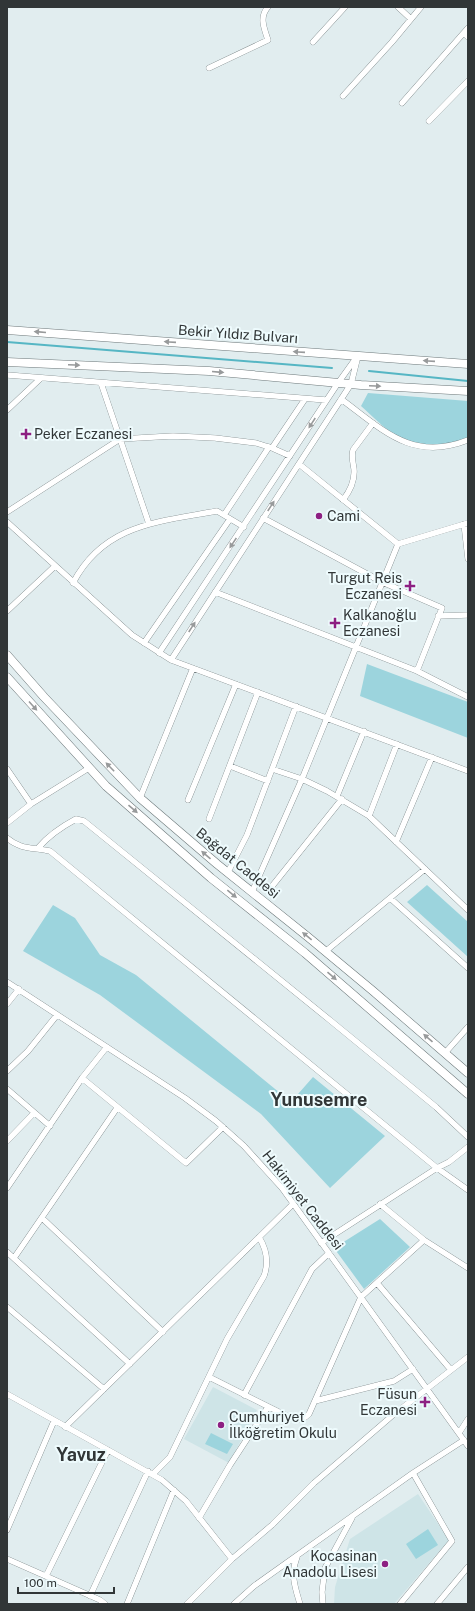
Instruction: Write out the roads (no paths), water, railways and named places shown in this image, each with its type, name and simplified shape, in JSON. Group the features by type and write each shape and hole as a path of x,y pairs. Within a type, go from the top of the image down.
{"main road":[{"name":"Bekir Yıldız Bulvarı","path":"7,330 468,364"},
{"path":"7,362 209,371 338,383 468,391"},
{"name":"Bağdat Caddesi","path":"7,655 44,697 140,798 252,892 326,951 468,1073"},
{"name":"Bağdat Caddesi","path":"7,677 106,786 211,878 305,953 468,1094"}],"street":[{"path":"209,68 268,40 263,20 264,13 268,7"},
{"path":"313,42 345,7"},
{"path":"398,7 411,19"},
{"path":"343,96 421,7"},
{"path":"402,103 466,35 468,28"},
{"path":"429,121 468,81"},
{"path":"159,653 244,527 326,400 358,356"},
{"path":"171,660 351,384 358,356"},
{"path":"7,375 326,400"},
{"path":"7,410 41,378"},
{"path":"101,382 149,524"},
{"path":"224,515 305,399"},
{"path":"341,399 395,438 417,446 439,447 455,445 468,440"},
{"path":"343,500 353,481 353,450 373,423"},
{"path":"7,512 120,439 155,436 194,436 246,441 271,447 290,456"},
{"path":"299,464 398,544"},
{"path":"73,583 82,567 100,548 122,533 149,524 217,511 244,527"},
{"path":"263,518 382,582 442,608 417,671"},
{"path":"144,643 230,519"},
{"path":"7,522 132,635 171,660 468,771"},
{"path":"398,544 466,523 468,559"},
{"path":"252,892 302,779 326,717 398,544"},
{"path":"7,612 55,566"},
{"path":"215,592 417,671 468,697"},
{"path":"438,616 468,615"},
{"path":"140,798 193,668"},
{"path":"188,800 236,684"},
{"path":"209,819 258,692"},
{"path":"228,872 247,835 296,706"},
{"path":"273,885 339,798 364,731"},
{"path":"368,816 397,744"},
{"path":"396,842 432,757"},
{"path":"230,766 268,781"},
{"path":"7,823 31,804 89,768"},
{"path":"7,769 31,804"},
{"path":"272,769 302,779 339,798 368,816 468,910"},
{"path":"38,848 57,830 76,819 84,821 436,1107 468,1137"},
{"path":"7,838 21,847 38,848 50,851 436,1168 468,1190"},
{"path":"326,951 425,870"},
{"path":"390,898 468,968"},
{"name":"Hakimiyet Caddesi","path":"7,982 106,1048 185,1098 223,1127 257,1159 293,1204 468,1446"},
{"path":"7,1004 19,989"},
{"path":"7,1071 28,1050 57,1015"},
{"path":"445,1053 468,1027"},
{"path":"7,1188 82,1078 106,1048"},
{"path":"82,1078 186,1163 223,1127"},
{"path":"8,1093 50,1126"},
{"path":"14,1258 117,1108"},
{"path":"7,1141 34,1113"},
{"path":"321,1243 436,1168 449,1162 468,1147"},
{"path":"65,1427 293,1204"},
{"path":"380,1204 424,1240 468,1268"},
{"path":"42,1218 163,1332"},
{"path":"90,1596 150,1472 170,1457 227,1339 266,1272 266,1251 259,1237"},
{"path":"209,1377 293,1420 304,1418 309,1414 361,1297 424,1240"},
{"path":"7,1252 130,1364"},
{"path":"244,1395 312,1269 329,1253"},
{"path":"377,1283 451,1370"},
{"path":"7,1307 104,1389"},
{"path":"187,1604 232,1559 272,1525 314,1483 361,1442 468,1357"},
{"path":"315,1401 394,1381 413,1369"},
{"path":"7,1394 150,1472 186,1501 232,1559"},
{"path":"199,1518 230,1465 268,1406"},
{"path":"459,1433 468,1419"},
{"path":"7,1530 54,1421"},
{"path":"234,1604 254,1586 413,1472 464,1440"},
{"path":"46,1576 108,1450"},
{"path":"400,1604 452,1541 413,1472"},
{"path":"127,1604 174,1490"},
{"path":"323,1604 322,1592 324,1568 353,1516"},
{"path":"297,1556 293,1567 294,1585 300,1604"},
{"path":"7,1559 100,1600 105,1604"},
{"path":"437,1604 468,1567"}],"waterway":[{"path":"7,342 332,368"},
{"path":"369,371 468,381"}],"place":[{"name":"Peker Eczanesi","path":"26,434"},
{"name":"Cami","path":"319,516"},
{"name":"Turgut Reis Eczanesi","path":"410,586"},
{"name":"Kalkanoğlu Eczanesi","path":"335,623"},
{"name":"Füsun Eczanesi","path":"425,1402"},
{"name":"Cumhuriyet İlköğretim Okulu","path":"221,1425"},
{"name":"Kocasinan Anadolu Lisesi","path":"385,1564"}],"district":[{"name":"Yunusemre","path":"319,1099"},
{"name":"Yavuz","path":"81,1454"}]}
